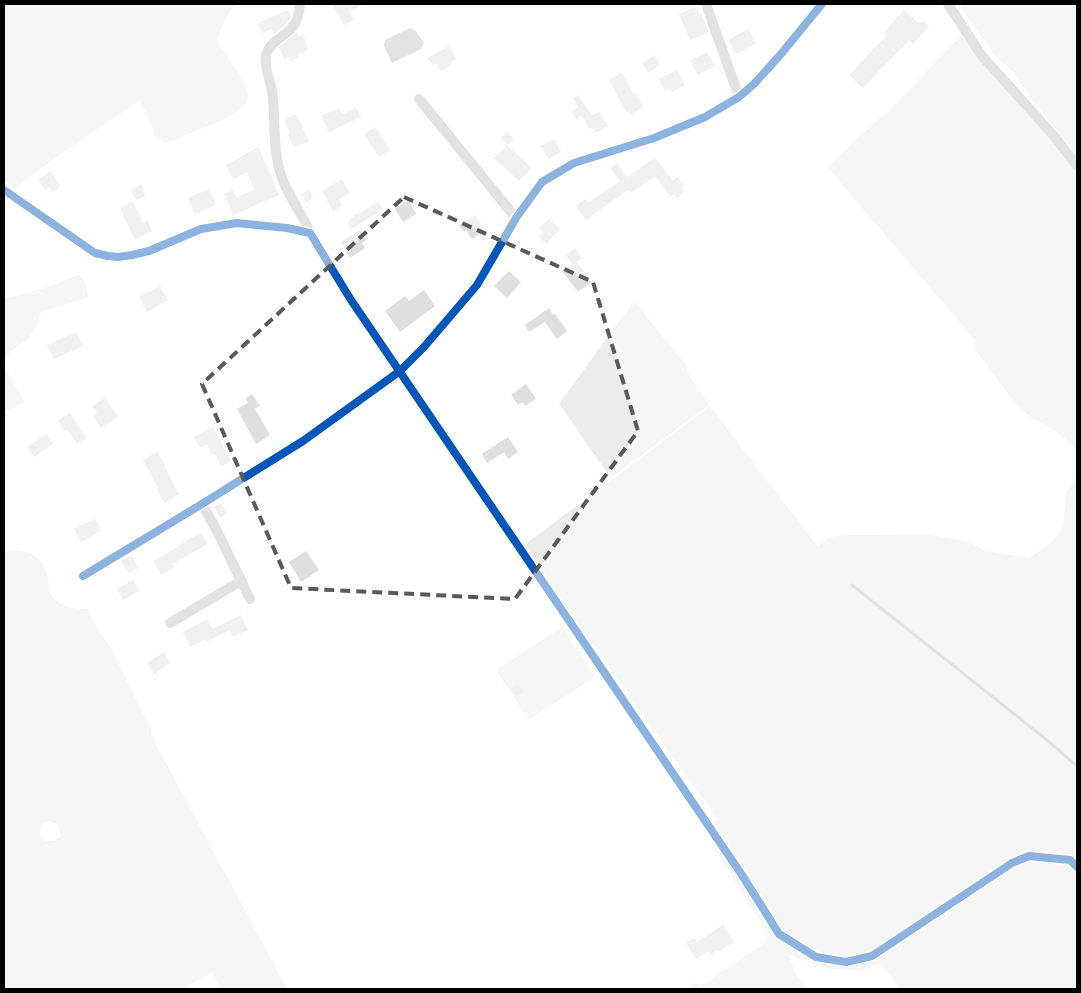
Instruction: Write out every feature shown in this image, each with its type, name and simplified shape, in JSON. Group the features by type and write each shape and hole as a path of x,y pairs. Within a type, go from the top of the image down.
{"street":[{"path":"300,4 297,19 292,28 277,39 266,54 265,66 272,89 278,160 288,192 306,222 310,233 351,300 742,875 779,934 816,957 846,962 872,956 1012,863 1029,856 1070,860 1077,866"},
{"path":"706,4 739,97"},
{"path":"82,576 202,504 303,440 400,371 424,347 476,285 516,218 542,182 574,163 654,138 705,117 739,97 754,84 781,54 822,4"},
{"path":"948,4 982,56 1054,136 1077,166"},
{"path":"418,99 516,218"},
{"path":"4,190 95,252 108,256 118,257 149,251 201,229 237,223 287,228 310,233"},
{"path":"202,504 250,599"},
{"path":"170,622 241,581"}],"highlighted area":[{"path":"404,197 593,282 638,431 515,599 291,588 202,384"}],"shaded area":[{"path":"4,4 238,4 228,16 216,41 231,61 246,87 248,96 246,103 241,109 225,119 174,140 164,142 156,136 139,101 14,188 4,181"},
{"path":"963,4 1077,4 1077,157 1013,72 996,57 961,8"},
{"path":"410,28 415,30 424,43 421,49 392,63 384,46 385,40"},
{"path":"962,36 1047,134 1077,173 1077,448 1046,425 1033,419 1014,402 975,349 975,340 827,167 893,106"},
{"path":"79,275 82,277 86,284 88,297 41,312 36,328 27,340 11,351 4,359 4,299 55,285"},
{"path":"634,301 686,365 687,372 709,405 611,478 559,404"},
{"path":"4,367 25,402 4,412"},
{"path":"710,406 818,547 829,537 845,535 925,534 973,544 987,551 1029,558 1051,543 1063,526 1066,493 1077,475 1077,989 896,989 899,986 880,963 863,971 831,969 789,955 795,972 807,989 685,989 695,983 701,985 710,981 766,942 769,936 713,845 720,837 712,825 719,818 715,816 523,546"},
{"path":"4,551 24,551 35,556 46,570 50,592 55,600 68,607 88,609 98,630 111,648 152,732 151,735 287,989 221,989 212,972 181,989 4,989","holes":["49,821 57,824 61,836 54,841 46,841 40,834 41,825"]},
{"path":"562,627 595,677 529,720 496,670"}],"building":[{"path":"332,4 365,4 349,12 354,20 344,25"},
{"path":"696,7 699,14 701,13 709,32 690,40 679,14"},
{"path":"288,10 291,17 286,24 274,34 272,29 262,33 258,23"},
{"path":"904,10 917,22 926,22 926,25 929,27 913,44 909,40 863,88 849,75 887,35 884,32"},
{"path":"748,29 756,43 736,54 728,40"},
{"path":"297,32 299,36 303,34 308,50 298,54 299,57 290,61 288,57 284,59 279,47"},
{"path":"449,46 456,59 451,62 453,64 441,71 436,63 433,66 428,58"},
{"path":"707,52 715,66 698,75 690,60"},
{"path":"655,55 660,65 648,73 642,63"},
{"path":"677,70 685,85 672,92 670,88 665,90 659,79"},
{"path":"622,73 643,107 630,115 628,111 626,112 609,80"},
{"path":"578,95 592,115 599,112 608,126 595,133 592,128 589,129 582,115 576,119 571,112 578,107 573,98"},
{"path":"339,108 342,114 356,108 361,117 329,132 321,116"},
{"path":"296,114 309,141 294,148 284,120"},
{"path":"375,127 390,150 379,157 364,134"},
{"path":"507,132 514,139 508,145 501,138"},
{"path":"554,139 561,152 548,159 541,146"},
{"path":"507,145 532,168 519,181 494,158"},
{"path":"258,147 279,195 233,215 224,194 233,190 236,197 255,190 247,172 233,179 226,165"},
{"path":"655,158 673,181 677,177 684,185 681,188 684,192 677,198 674,194 671,197 655,176 631,193 628,190 586,220 576,206 585,199 588,203 620,181 610,168 617,163 627,177"},
{"path":"50,171 61,186 53,192 49,187 45,190 38,180"},
{"path":"342,179 350,193 339,199 342,206 333,211 322,191"},
{"path":"141,185 146,196 136,200 131,190"},
{"path":"209,189 216,205 195,214 188,198"},
{"path":"309,190 313,198 306,202 301,194"},
{"path":"408,200 416,214 403,222 395,209"},
{"path":"133,202 143,223 147,220 152,231 135,240 120,208"},
{"path":"378,202 383,209 351,229 347,222 350,219"},
{"path":"475,215 485,230 472,239 466,230 464,232 459,225"},
{"path":"549,219 560,229 546,244 539,237 544,233 539,228"},
{"path":"360,230 366,240 362,243 365,248 350,258 341,242"},
{"path":"575,248 582,258 577,262 592,282 578,292 562,271 572,264 566,255"},
{"path":"509,271 521,282 507,298 494,286"},
{"path":"160,286 168,300 147,312 139,297"},
{"path":"424,290 435,306 400,332 385,311 405,296 409,301"},
{"path":"549,308 567,331 557,339 545,322 529,332 525,325"},
{"path":"76,332 83,346 54,359 47,345"},
{"path":"526,384 536,399 525,406 523,402 518,405 511,395"},
{"path":"252,394 260,406 255,409 270,435 256,444 237,409 248,403 246,398"},
{"path":"105,398 118,417 101,428 93,416 97,413 92,406"},
{"path":"70,413 86,438 77,444 58,420"},
{"path":"213,427 231,461 221,466 215,454 212,455 207,444 200,448 194,437"},
{"path":"46,434 53,444 34,457 27,447"},
{"path":"508,437 518,452 508,459 504,452 487,463 482,454"},
{"path":"157,452 179,494 164,503 157,485 143,460"},
{"path":"221,503 227,513 220,518 214,507"},
{"path":"95,519 101,530 81,542 74,529"},
{"path":"201,532 208,544 172,564 174,567 161,575 153,561"},
{"path":"306,551 319,570 301,582 289,562"},
{"path":"131,555 138,568 129,573 121,561"},
{"path":"133,580 139,591 123,600 117,589"},
{"path":"241,615 248,630 233,637 230,630 206,642 205,639 190,647 183,632 207,619 212,629"},
{"path":"164,652 171,663 154,674 147,663"},
{"path":"518,684 523,692 516,696 511,688"},
{"path":"723,925 734,942 718,952 717,950 711,955 709,951 696,959 686,943 694,938 697,942"}],"waterway":[{"path":"852,585 1077,766"}],"cycle path":[{"path":"83,576 303,441 400,371 424,347 477,285 516,218 542,182 574,163 654,138 705,117 739,97 754,84 781,54 822,4"},
{"path":"4,190 95,253 108,256 118,257 149,251 201,229 237,223 287,228 310,233 351,300 742,875 779,934 816,957 846,962 872,956 1012,863 1029,856 1070,860 1077,867"}]}
